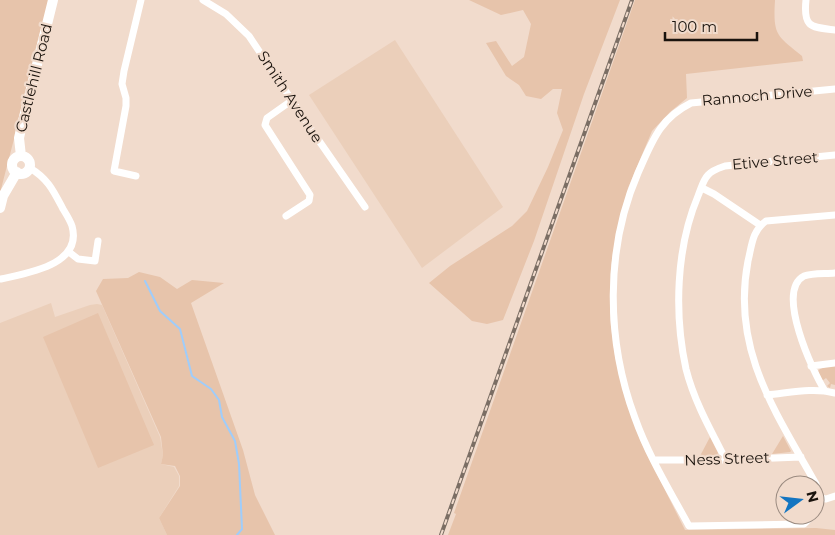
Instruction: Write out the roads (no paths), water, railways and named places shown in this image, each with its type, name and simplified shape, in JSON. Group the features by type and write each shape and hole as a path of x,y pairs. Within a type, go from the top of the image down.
{"main road":[{"name":"Castlehill Road","path":"21,156 21,129 53,0"},
{"path":"21,156 28,159 30,164 30,168 24,173 17,172 12,163 15,158 21,156"},
{"path":"0,208 3,196 17,172"}],"street":[{"path":"136,176 114,171 126,106 122,84 124,71 141,0"},
{"name":"Smith Avenue","path":"203,0 226,14 249,36 365,207"},
{"path":"806,0 804,12 808,23 813,27 835,30"},
{"name":"Rannoch Drive","path":"775,524 689,526 644,441 627,396 615,334 613,310 614,264 629,194 655,136 677,110 691,102 835,89"},
{"path":"286,216 309,201 310,195 265,125 267,118 292,101"},
{"name":"Etive Street","path":"702,188 708,175 716,169 725,166 835,155"},
{"path":"1,279 46,267 59,261 68,252 72,242 72,226 49,183 44,177 30,168"},
{"path":"726,460 694,392 686,368 679,303 682,260 690,220 702,188 760,225"},
{"path":"811,475 766,395 753,362 748,340 744,287 754,234 760,225 766,221 835,215"},
{"path":"68,252 78,259 94,261 98,241"},
{"path":"825,390 811,366 802,344 796,320 794,293 799,281 805,276 835,273"},
{"path":"811,366 835,363"},
{"path":"766,395 825,390 835,393"},
{"name":"Ness Street","path":"654,460 800,457"}],"waterway":[{"path":"145,281 160,311 180,329 192,376 211,389 219,400 222,417 235,441 239,464 242,529 237,535"}],"railway":[{"path":"441,535 632,0"}]}
